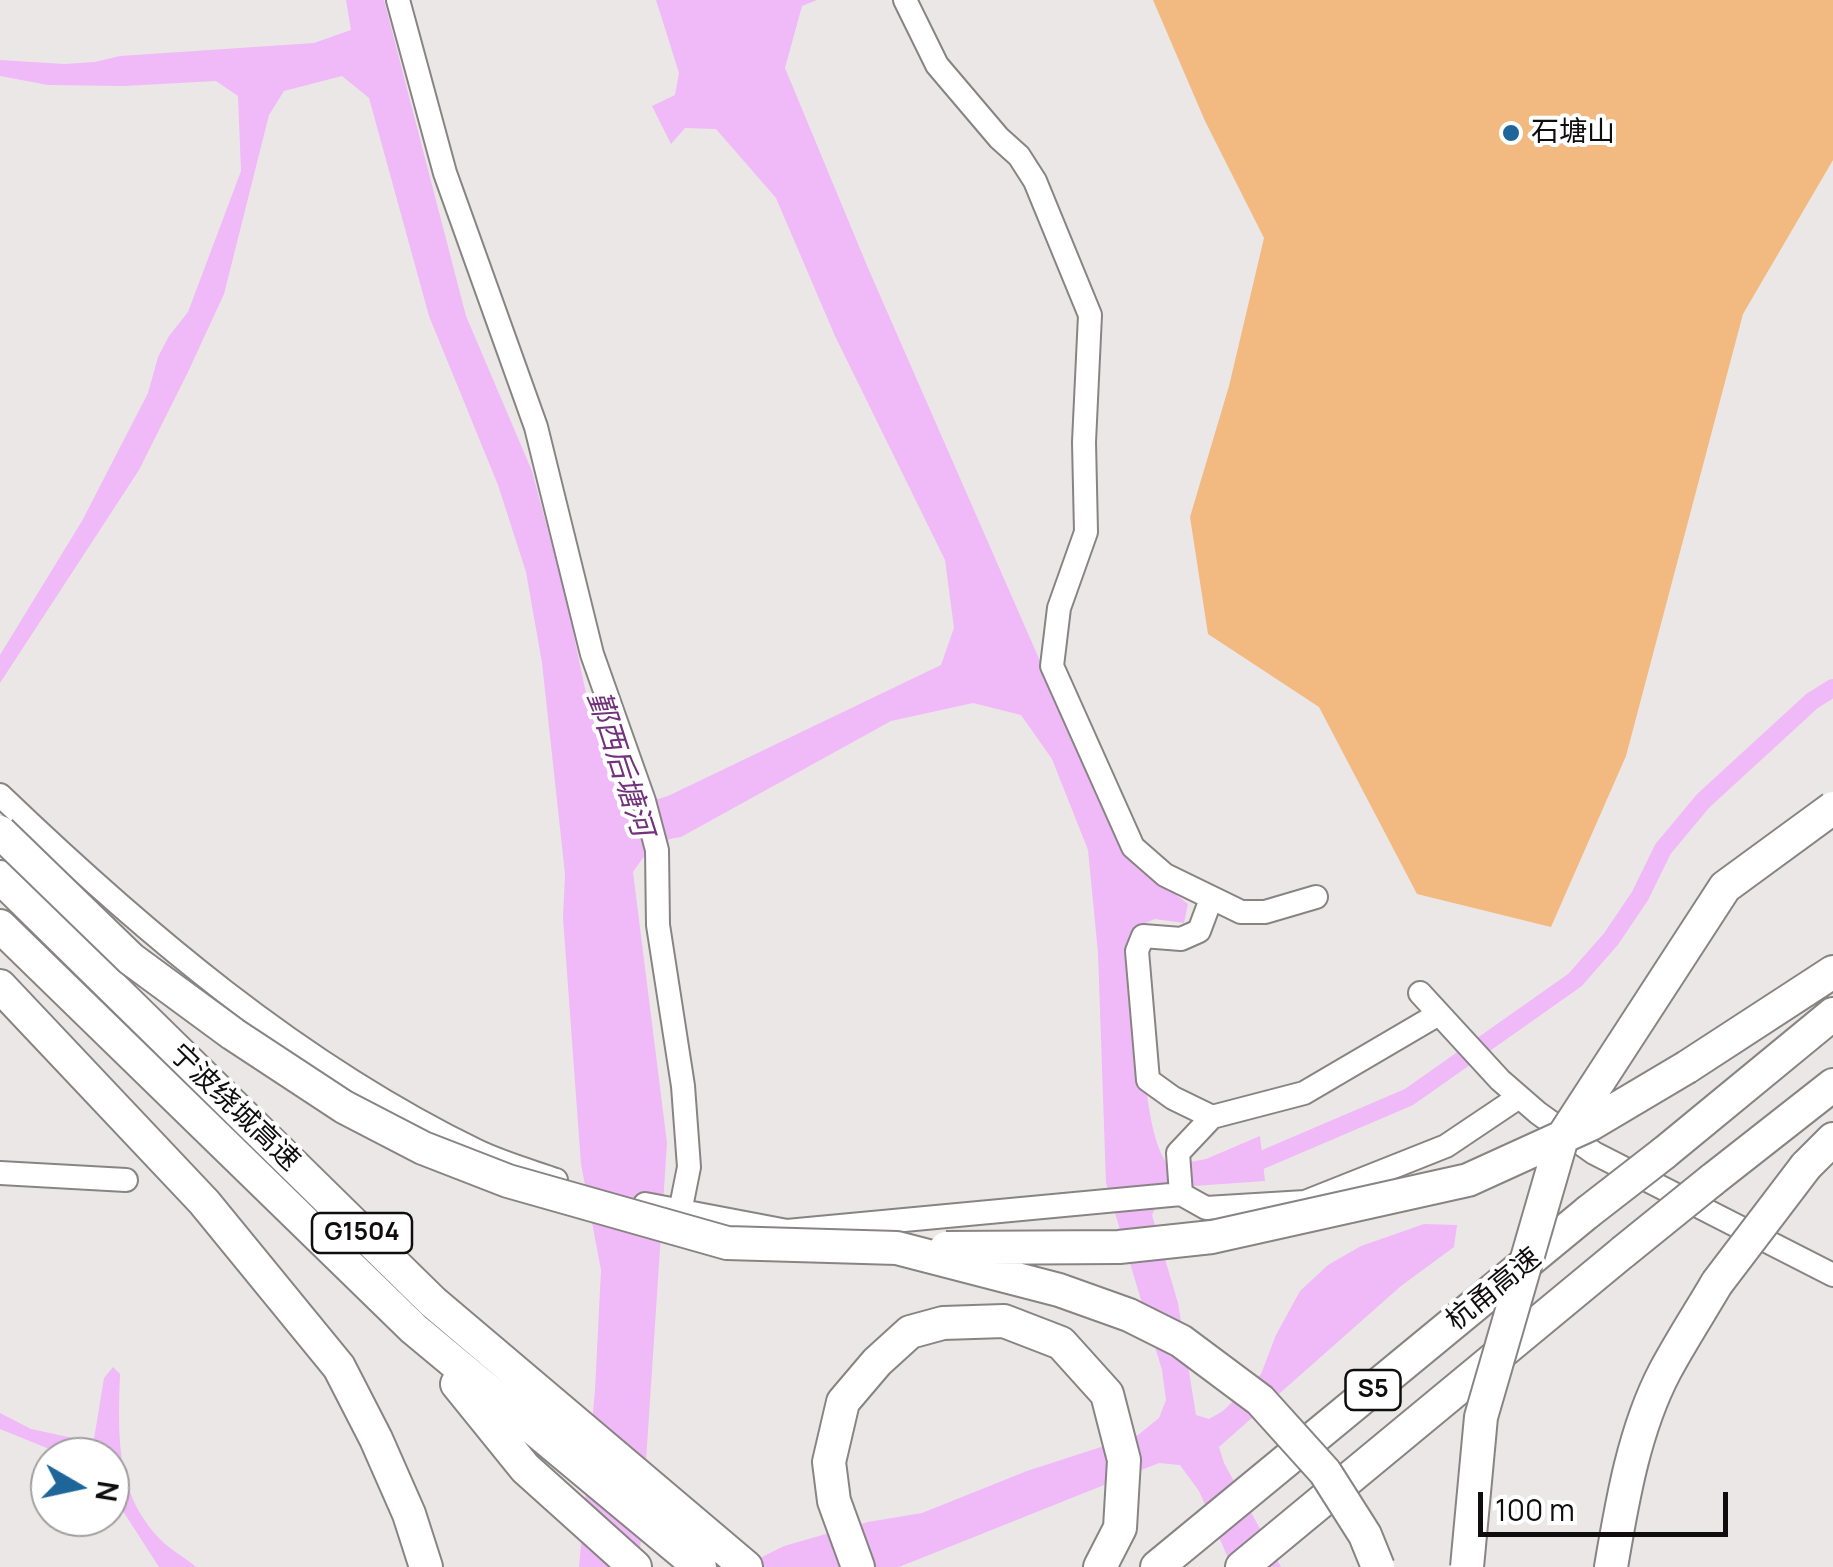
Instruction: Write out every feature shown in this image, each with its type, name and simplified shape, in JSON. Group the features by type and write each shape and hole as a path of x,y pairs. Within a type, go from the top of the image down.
{"highway":[{"path":"1467,1567 1481,1416 1562,1138 1725,887 1833,808"},
{"path":"0,832 131,958 233,1034 344,1107 423,1148 508,1180 727,1243 897,1248 1120,1247 1212,1237 1468,1180 1591,1124 1833,972"},
{"name":"宁波绕城高速","path":"0,877 433,1302 746,1567"},
{"name":"宁波绕城高速","path":"0,926 414,1330 700,1567"},
{"path":"0,986 204,1202 339,1367 376,1439 426,1567"},
{"name":"杭甬高速","path":"1157,1567 1833,1014"},
{"name":"杭甬高速","path":"1242,1567 1622,1252 1833,1084"},
{"path":"1612,1567 1622,1502 1641,1434 1664,1374 1717,1283 1806,1166 1833,1139"},
{"path":"897,1248 1059,1290 1129,1314 1181,1341 1260,1400 1325,1472 1365,1535 1378,1567"},
{"path":"858,1567 834,1501 829,1462 843,1402 877,1362 910,1332 943,1323 1004,1321 1061,1343 1107,1394 1124,1460 1120,1528 1100,1567"},
{"path":"414,1330 525,1468 635,1567"}],"street":[{"path":"398,0 445,173 536,426 592,654 644,801 657,850 658,926 684,1086 689,1167 680,1212"},
{"path":"905,0 937,65 1019,156 1035,181 1090,315 1084,442 1086,532 1060,608 1052,666 1133,847 1165,875 1242,912 1264,912 1316,896"},
{"path":"0,796 78,871 258,1018 329,1067 479,1152 586,1191 680,1212 786,1231 1172,1196 1206,1208 1305,1202 1446,1146 1519,1096"},
{"path":"1211,899 1199,931 1181,939 1143,936 1137,950 1148,1080 1173,1098 1212,1117"},
{"path":"1420,993 1500,1080 1594,1153 1833,1275"},
{"path":"1172,1196 1178,1153 1212,1117 1304,1093 1442,1020"},
{"path":"0,1173 126,1180"}],"shaded area":[{"path":"346,0 384,0 466,316 532,471 566,598 589,708 624,809 668,796 941,665 954,628 945,560 835,336 776,198 716,129 685,128 671,144 652,106 675,95 679,73 656,0 817,0 802,6 785,68 1065,718 1163,885 1188,904 1184,923 1155,919 1138,926 1146,1088 1159,1148 1169,1166 1206,1159 1260,1136 1265,1181 1165,1188 1152,1215 1178,1303 1196,1415 1209,1419 1223,1411 1261,1374 1276,1335 1300,1291 1328,1265 1361,1246 1424,1224 1457,1225 1454,1247 1401,1286 1219,1447 1281,1567 1232,1567 1199,1491 1180,1465 1159,1463 899,1567 742,1567 784,1546 868,1522 922,1513 1027,1471 1138,1435 1159,1418 1166,1400 1162,1370 1106,1183 1098,953 1088,850 1052,759 1021,715 973,703 891,721 681,837 658,844 633,872 667,1143 639,1567 579,1567 601,1270 581,1164 563,918 565,874 542,663 526,572 498,485 429,316 369,98 342,76 284,91 269,115 224,294 188,372 139,470 0,683 0,655 82,521 148,393 158,357 188,312 241,171 238,96 216,81 48,85 0,76 0,60 64,64 120,56 314,43 351,30"},
{"path":"1153,0 1833,0 1833,160 1743,314 1626,756 1551,927 1417,894 1319,707 1208,634 1190,517 1229,386 1264,238 1205,121"},
{"path":"113,1367 120,1374 120,1437 94,1437 104,1378"},
{"path":"0,1413 31,1429 68,1437 30,1437 30,1441 0,1429"},
{"path":"130,1490 148,1525 164,1543 196,1567 159,1567 130,1522"}],"waterway":[{"path":"1243,1168 1409,1097 1575,980 1611,939 1640,896 1663,849 1703,801 1812,701 1833,688"}],"place":[{"name":"石塘山","path":"1511,133"}],"water label":[{"name":"鄞西后塘河","path":"619,764"}]}
